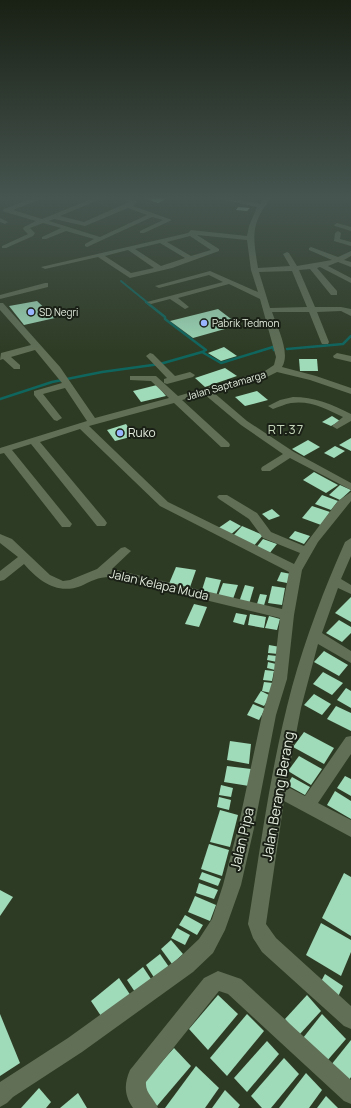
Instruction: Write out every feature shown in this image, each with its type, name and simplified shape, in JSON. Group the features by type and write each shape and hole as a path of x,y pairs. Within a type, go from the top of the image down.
{"street":[{"path":"45,267 122,250"},
{"path":"132,250 160,268"},
{"path":"175,250 190,259"},
{"path":"100,255 129,276 190,259 215,250"},
{"name":"Jalan Saptamarga","path":"3,450 82,425 264,375 277,369 282,360 255,270 252,250"},
{"path":"313,250 351,265"},
{"path":"287,254 295,268 324,342"},
{"path":"255,270 312,267 350,255"},
{"path":"320,265 351,281"},
{"path":"312,267 334,293"},
{"path":"159,286 210,273 264,298"},
{"path":"191,278 205,288"},
{"path":"151,302 230,282"},
{"path":"0,297 45,285"},
{"path":"172,297 186,308"},
{"path":"0,305 38,346 65,381 93,422"},
{"path":"268,310 341,309 347,310 351,314"},
{"path":"0,319 10,316"},
{"path":"2,356 38,346"},
{"path":"2,356 17,367"},
{"path":"337,356 351,359"},
{"path":"154,362 173,379"},
{"path":"277,369 348,389"},
{"path":"160,383 190,375"},
{"path":"133,378 151,377 160,383 225,445"},
{"path":"57,418 37,393 65,381"},
{"path":"206,391 244,423 290,454 351,487"},
{"path":"273,406 291,399 312,400 350,416 337,426"},
{"path":"82,425 164,504 296,570"},
{"path":"33,440 101,523"},
{"path":"3,450 66,524"},
{"path":"266,469 290,454"},
{"name":"Jalan Pipa","path":"0,1096 6,1090 75,1045 186,965 206,946 219,924 232,885 246,828 269,715 280,679 287,614 296,570 306,551 328,521 351,495"},
{"path":"222,497 253,516 267,535 306,551"},
{"name":"Jalan Kelapa Muda","path":"0,538 8,542 44,576 58,584 65,586 101,573 110,573 287,614"},
{"name":"Jalan Berang Berang","path":"351,542 334,580 315,635 293,709 277,789 258,924 259,932 269,945 351,1017"},
{"path":"101,573 125,551"},
{"path":"0,577 24,558"},
{"path":"334,580 351,590"},
{"path":"315,635 351,658"},
{"path":"307,806 351,742"},
{"path":"277,789 351,829"},
{"path":"147,1108 135,1093 134,1086 137,1077 210,986 218,982 234,986 351,1094"}],"building":[{"name":"SD Negri","path":"37,301 55,318 24,325 9,306"},
{"name":"Pabrik Tedmon","path":"218,309 239,325 193,338 170,321"},
{"path":"224,347 237,356 221,361 208,353"},
{"path":"299,359 317,359 318,371 300,371"},
{"path":"225,368 237,376 205,387 195,378"},
{"path":"157,385 166,396 141,402 133,391"},
{"path":"257,391 268,400 245,406 235,397"},
{"path":"332,416 340,421 331,426 322,422"},
{"name":"Ruko","path":"126,424 134,436 115,441 107,430"},
{"path":"351,438 351,451 339,445"},
{"path":"308,440 320,447 304,456 292,449"},
{"path":"335,446 345,451 334,458 324,453"},
{"path":"314,472 338,485 326,493 303,480"},
{"path":"340,485 351,490 340,500 329,495"},
{"path":"322,495 338,501 331,510 315,504"},
{"path":"312,506 330,512 321,525 302,518"},
{"path":"272,509 280,516 269,520 262,514"},
{"path":"230,520 241,526 229,536 217,529"},
{"path":"242,526 263,535 253,547 232,537"},
{"path":"295,531 310,536 304,544 289,538"},
{"path":"263,539 277,544 269,554 255,549"},
{"path":"176,567 196,570 189,590 168,586"},
{"path":"281,572 291,574 287,583 277,581"},
{"path":"206,577 221,580 216,596 201,593"},
{"path":"223,583 238,585 233,599 218,596"},
{"path":"245,585 254,587 249,604 239,602"},
{"path":"272,586 285,588 282,605 268,603"},
{"path":"260,594 267,595 263,609 256,607"},
{"path":"351,597 351,622 335,613"},
{"path":"194,604 207,607 199,627 185,624"},
{"path":"236,613 247,615 244,625 233,622"},
{"path":"250,614 266,617 264,628 248,625"},
{"path":"269,616 280,619 277,630 265,628"},
{"path":"339,620 351,627 351,633 342,642 326,633"},
{"path":"269,645 280,647 278,654 268,653"},
{"path":"324,651 348,665 339,676 314,662"},
{"path":"268,655 277,656 277,662 267,660"},
{"path":"268,662 276,664 275,670 267,668"},
{"path":"265,670 274,671 272,681 263,680"},
{"path":"323,672 343,683 332,695 313,684"},
{"path":"264,682 273,683 271,693 262,691"},
{"path":"346,688 351,691 351,708 337,700"},
{"path":"261,691 271,696 264,706 254,702"},
{"path":"314,694 331,704 322,715 304,705"},
{"path":"253,704 265,709 259,720 247,715"},
{"path":"336,706 351,713 351,731 327,719"},
{"path":"304,732 334,748 324,764 293,747"},
{"path":"230,741 251,744 249,764 227,760"},
{"path":"299,756 322,769 311,785 288,771"},
{"path":"227,766 251,769 249,786 224,782"},
{"path":"345,776 351,779 351,796 337,788"},
{"path":"292,777 310,787 305,795 287,785"},
{"path":"221,785 233,788 231,797 219,795"},
{"path":"335,791 351,801 351,819 327,805"},
{"path":"219,797 231,800 229,810 217,807"},
{"path":"220,810 238,815 230,847 210,842"},
{"path":"209,844 229,850 222,876 201,869"},
{"path":"202,872 221,879 218,886 199,879"},
{"path":"344,873 351,877 351,936 322,918"},
{"path":"199,883 218,890 214,899 196,893"},
{"path":"0,890 13,897 0,916"},
{"path":"195,896 216,905 210,921 188,912"},
{"path":"185,915 203,925 197,935 179,925"},
{"path":"321,923 351,940 351,952 341,976 306,955"},
{"path":"177,928 190,935 185,945 171,938"},
{"path":"171,940 183,954 172,964 161,949"},
{"path":"160,954 169,967 155,979 146,965"},
{"path":"143,967 151,979 135,992 127,980"},
{"path":"325,974 343,986 337,999 318,987"},
{"path":"119,978 131,996 103,1019 91,1001"},
{"path":"218,995 238,1014 208,1050 189,1029"},
{"path":"307,995 321,1011 299,1035 285,1019"},
{"path":"0,1014 20,1063 0,1076"},
{"path":"247,1014 264,1031 227,1076 210,1058"},
{"path":"322,1014 346,1039 326,1062 303,1038"},
{"path":"351,1040 351,1077 348,1082 331,1065"},
{"path":"267,1041 279,1054 247,1092 234,1078"},
{"path":"174,1048 191,1066 157,1106 140,1086"},
{"path":"284,1058 299,1074 271,1108 262,1108 251,1096"},
{"path":"196,1066 219,1088 205,1108 165,1108"},
{"path":"306,1073 322,1090 309,1108 279,1108"},
{"path":"39,1088 51,1102 46,1108 21,1108"},
{"path":"225,1090 240,1105 238,1108 212,1108"},
{"path":"78,1093 87,1108 60,1108"},
{"path":"326,1096 338,1108 317,1108"}],"waterway":[{"path":"121,281 148,303"},
{"path":"146,302 165,317 165,319 206,350 202,352"},
{"path":"287,349 343,344 351,336"},
{"path":"202,352 221,363 273,347 274,350"},
{"path":"0,399 52,382 102,372 160,364 202,352"}],"place":[{"name":"SD Negri","path":"31,312"},
{"name":"Pabrik Tedmon","path":"204,323"},
{"name":"Ruko","path":"120,433"}],"district":[{"name":"RT.37","path":"286,429"}]}
